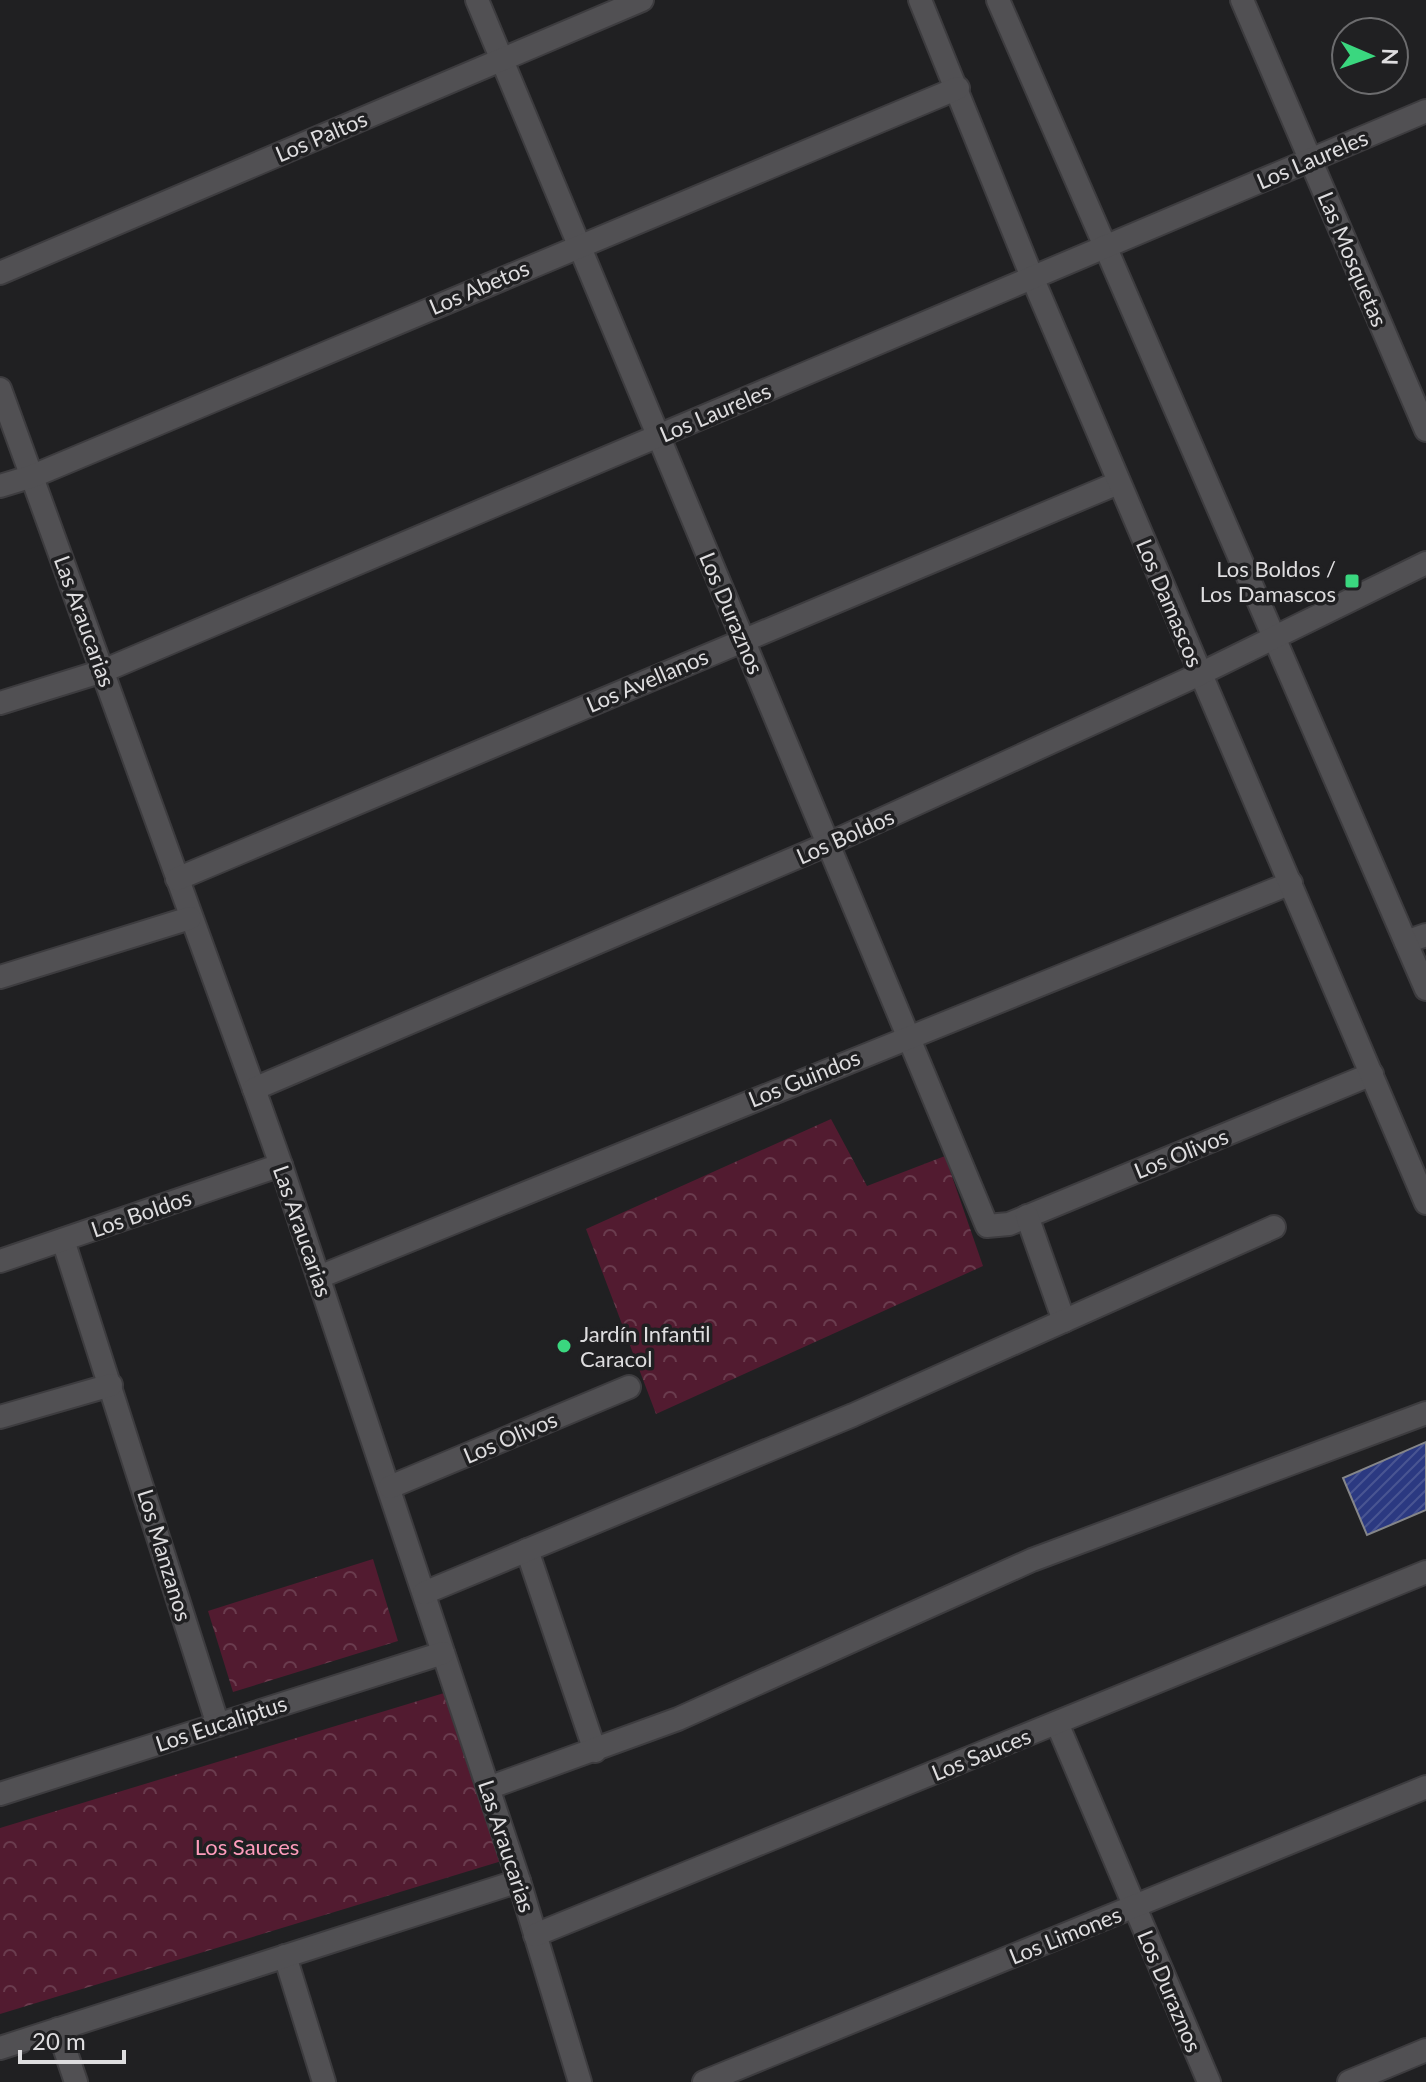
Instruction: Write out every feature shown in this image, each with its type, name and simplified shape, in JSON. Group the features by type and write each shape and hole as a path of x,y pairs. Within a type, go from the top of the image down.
{"street":[{"name":"Los Duraznos","path":"477,0 987,1226"},
{"name":"Los Paltos","path":"0,273 642,0"},
{"name":"Los Damascos","path":"920,0 1118,483 1426,1203"},
{"path":"998,0 1274,636 1416,938 1426,989"},
{"name":"Las Mosquetas","path":"1242,0 1426,430"},
{"name":"Los Abetos","path":"0,486 33,476 958,88"},
{"name":"Los Laureles","path":"0,703 103,671 1426,111"},
{"name":"Las Araucarias","path":"0,389 281,1165 519,1881 580,2082"},
{"name":"Los Avellanos","path":"177,879 1118,483"},
{"name":"Los Boldos","path":"254,1089 828,844 1200,674 1426,563"},
{"name":"Los Guindos","path":"319,1277 1291,883"},
{"path":"0,977 190,918"},
{"name":"Los Olivos","path":"987,1226 1009,1224 1372,1074"},
{"name":"Los Boldos","path":"0,1261 281,1165"},
{"path":"1027,1216 1064,1321"},
{"path":"424,1593 853,1415 1274,1227"},
{"name":"Los Manzanos","path":"63,1240 218,1725"},
{"path":"0,1417 111,1385"},
{"name":"Los Olivos","path":"390,1487 629,1387"},
{"path":"488,1788 678,1719 1032,1560 1426,1413"},
{"path":"527,1550 595,1751"},
{"name":"Los Sauces","path":"535,1935 1426,1572"},
{"name":"Los Eucaliptus","path":"0,1794 443,1653"},
{"name":"Los Duraznos","path":"1057,1723 1209,2082"},
{"name":"Los Limones","path":"704,2082 1426,1787"},
{"path":"0,2048 519,1881"},
{"path":"285,1956 324,2082"},
{"path":"58,2029 76,2082"},
{"path":"1349,2082 1426,2050"}],"green space":[{"path":"831,1119 867,1186 945,1156 983,1266 656,1414 586,1229"},
{"path":"373,1559 398,1641 233,1692 208,1611"},
{"name":"Los Sauces","path":"454,1690 505,1860 0,2014 0,1828"}],"building":[{"path":"1426,1442 1426,1510 1367,1535 1343,1478"}],"place":[{"name":"Los Boldos / Los Damascos","path":"1352,581"},
{"name":"Jardín Infantil Caracol","path":"564,1346"}]}
